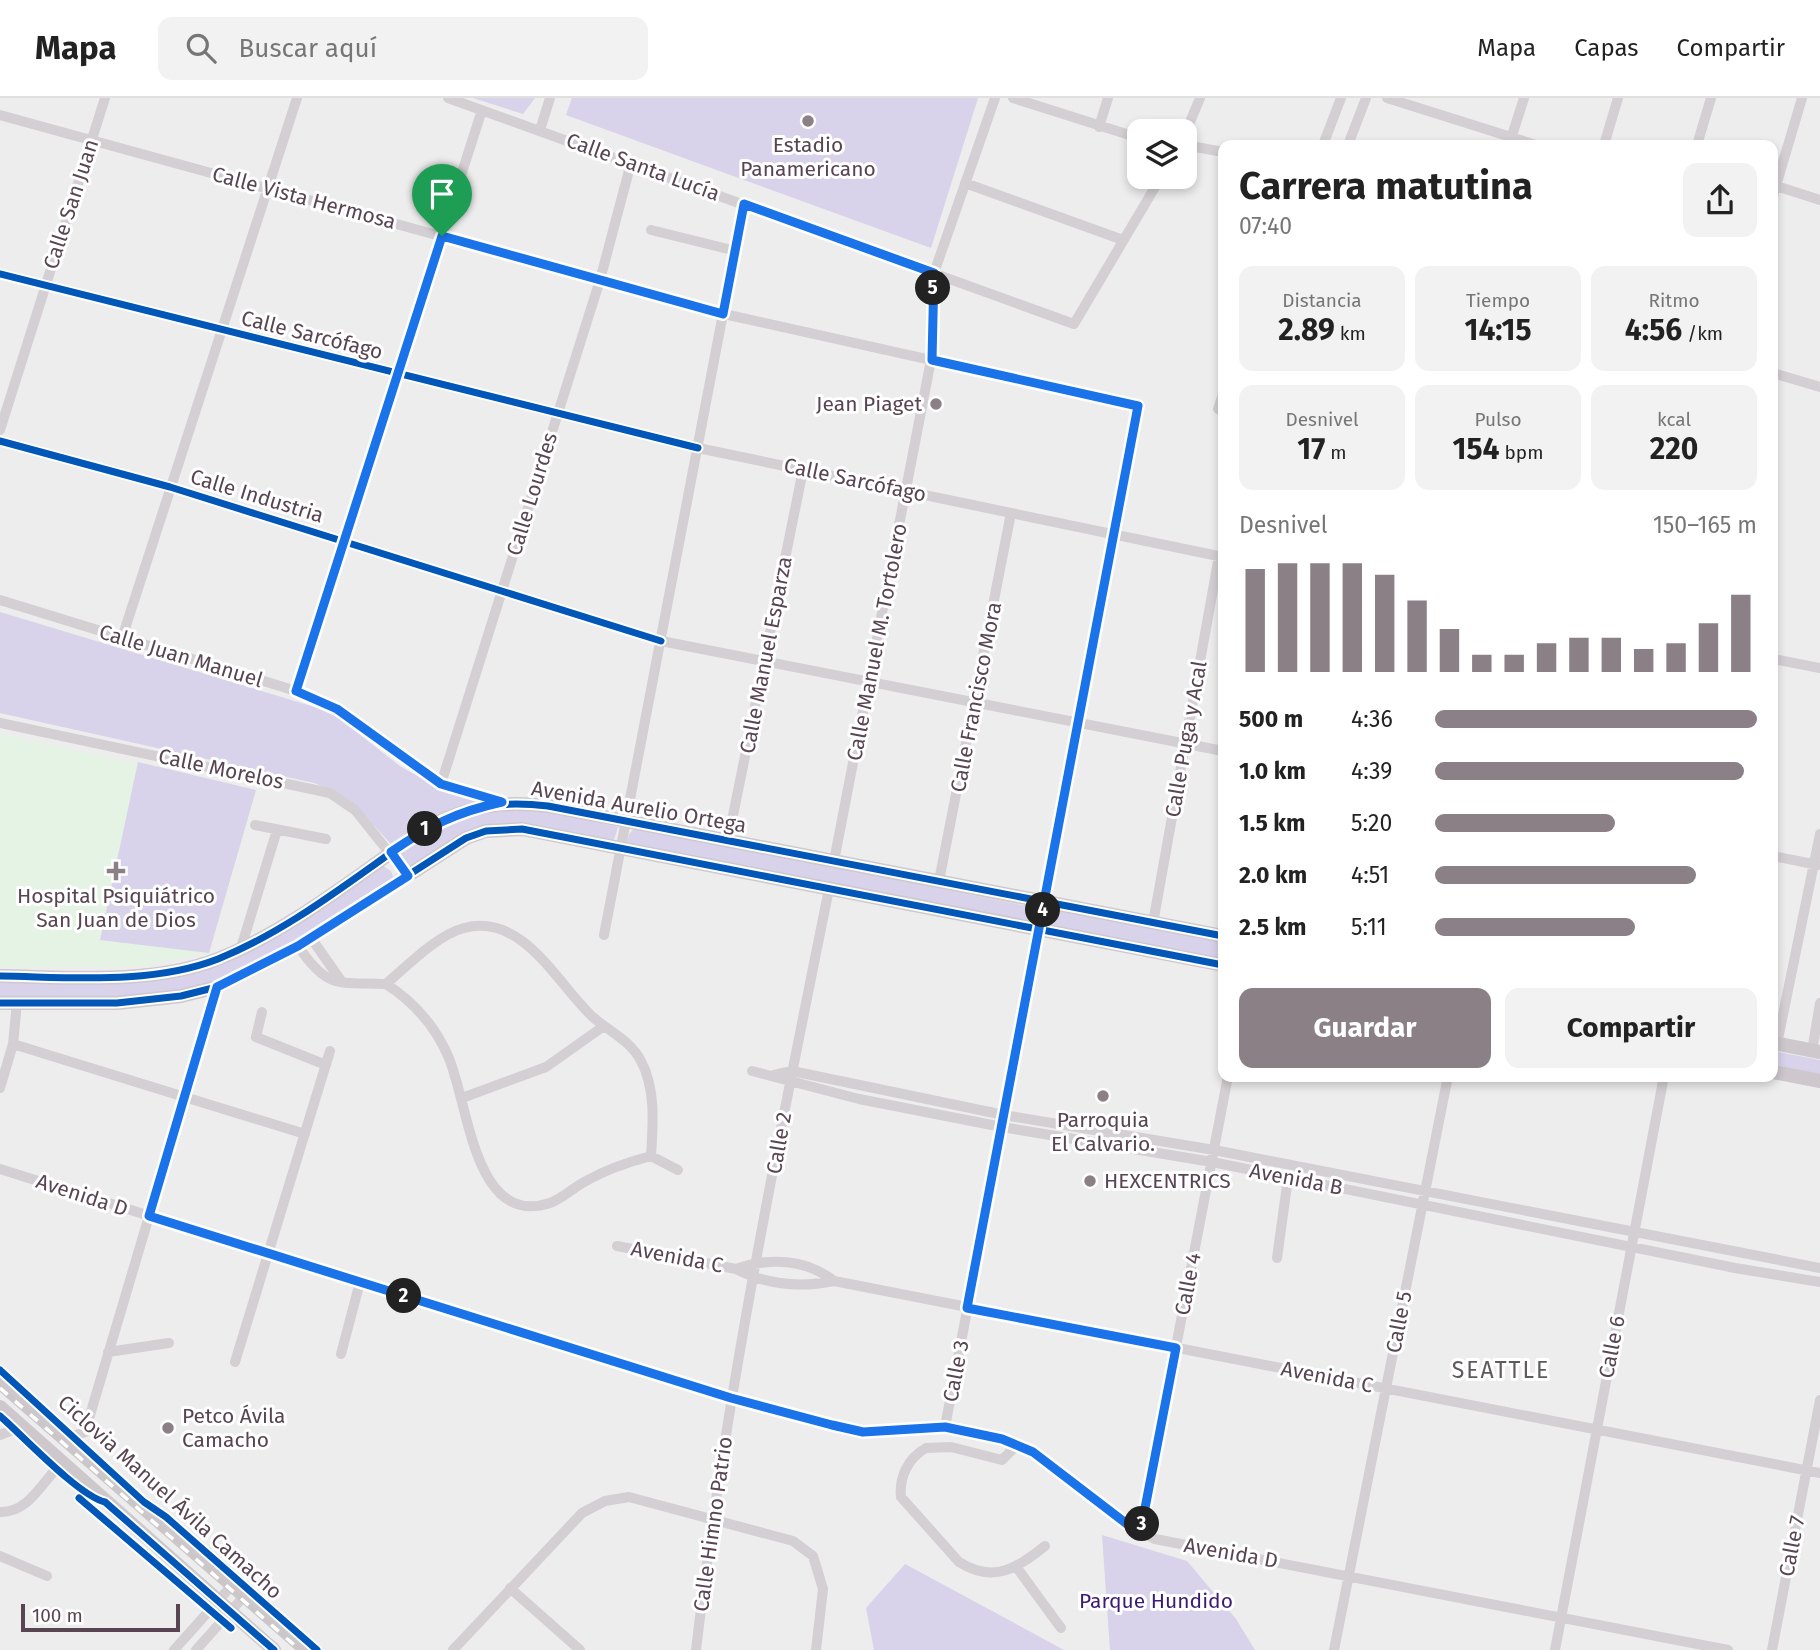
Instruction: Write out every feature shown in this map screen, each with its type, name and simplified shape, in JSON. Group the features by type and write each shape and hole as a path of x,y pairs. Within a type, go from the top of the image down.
{"main road":[{"name":"Avenida Aurelio Ortega","path":"0,976 149,974 194,966 241,948 277,929 391,852 450,816 502,802 548,806 625,820 1218,935"},
{"name":"Avenida Aurelio Ortega","path":"0,1003 117,1003 181,996 217,987 304,942 466,838 486,831 522,829 1218,964"},
{"path":"1778,1045 1816,1051"},
{"path":"1778,1073 1820,1081"},
{"path":"0,1374 146,1506"},
{"path":"0,1381 310,1650"},
{"path":"0,1407 274,1650"},
{"path":"0,1416 57,1468 95,1498 105,1502"}],"street":[{"name":"Calle San Juan","path":"0,430 105,98"},
{"path":"122,638 297,98"},
{"name":"Calle Santa Lucía","path":"448,98 1074,324 1123,240"},
{"path":"540,130 550,98"},
{"name":"Calle Manuel M. Tortolero","path":"834,861 932,360 934,273 995,98"},
{"path":"1013,98 1127,135"},
{"path":"1099,127 1108,98"},
{"path":"1191,119 1200,98"},
{"path":"1325,140 1341,98"},
{"path":"1350,140 1366,98"},
{"path":"1387,98 1505,140"},
{"path":"1512,140 1524,98"},
{"path":"1605,140 1618,98"},
{"path":"1699,140 1712,98"},
{"path":"1778,176 1802,98"},
{"path":"296,691 482,110"},
{"name":"Calle Vista Hermosa","path":"0,115 723,314 1138,406"},
{"path":"1197,147 1218,151"},
{"name":"Calle Lourdes","path":"441,784 600,280 631,163"},
{"path":"965,183 1123,240 1154,189"},
{"path":"1778,190 1820,200"},
{"path":"604,935 744,204"},
{"path":"651,230 736,251"},
{"name":"Calle Sarcófago","path":"0,274 698,448 1218,555"},
{"path":"1778,374 1820,387"},
{"name":"Calle 3","path":"945,1427 1138,406"},
{"name":"Calle Industria","path":"0,441 170,487 661,641 1218,750"},
{"name":"Calle Manuel Esparza","path":"728,840 803,470"},
{"name":"Calle Francisco Mora","path":"939,881 1011,513"},
{"name":"Calle Puga y Acal","path":"1153,923 1218,572"},
{"name":"Calle Juan Manuel","path":"0,600 296,691 337,709 441,784 502,802"},
{"path":"1778,660 1820,668"},
{"name":"Calle Morelos","path":"0,723 313,788 350,805 408,876"},
{"path":"255,825 326,839"},
{"path":"241,948 277,830"},
{"path":"1778,1031 1817,865 1820,834"},
{"path":"1778,857 1817,865"},
{"name":"Calle 2","path":"731,1398 829,889"},
{"path":"386,984 423,951 463,928 489,926 534,950 604,1026 624,1040 640,1058 648,1076 651,1156"},
{"path":"304,942 314,971 325,978 342,982 386,984 404,996 436,1033 448,1055 482,1168 493,1190 521,1206 550,1203 587,1180 626,1162 651,1156 678,1170"},
{"path":"304,942 342,982"},
{"path":"70,1437 85,1432 217,987"},
{"path":"0,1088 13,1044 17,1003"},
{"path":"1816,1051 1820,1003"},
{"path":"261,1012 256,1033 260,1041 326,1065"},
{"path":"462,1098 546,1067 604,1026"},
{"path":"13,1044 305,1133"},
{"path":"235,1362 330,1051"},
{"name":"Avenida B","path":"752,1072 791,1076 859,1100 1214,1150 1820,1268"},
{"name":"Calle 4","path":"1140,1534 1227,1082"},
{"name":"Calle 5","path":"1334,1650 1447,1082"},
{"name":"Calle 6","path":"1555,1650 1663,1082"},
{"name":"Avenida B","path":"1003,1121 1631,1247 1820,1282"},
{"name":"Avenida D","path":"0,1169 731,1398 863,1432 945,1427 1017,1445 1055,1467 1140,1534 1728,1650"},
{"path":"1340,1188 1343,1175"},
{"path":"1277,1258 1288,1178"},
{"name":"Avenida C","path":"617,1246 737,1269 754,1278 806,1285 834,1281 1820,1474"},
{"name":"Avenida C","path":"737,1269 757,1261 810,1266 834,1281"},
{"path":"341,1354 360,1282"},
{"path":"108,1352 169,1343"},
{"name":"Calle Himno Patrio","path":"696,1650 711,1517 731,1398"},
{"name":"Calle 7","path":"1772,1650 1820,1400"},
{"path":"0,1435 15,1429"},
{"path":"1017,1445 1002,1460 951,1447 926,1448 912,1459 900,1486 901,1497 959,1562 982,1572 1017,1568 1045,1546"},
{"path":"0,1512 15,1511 23,1507 57,1468"},
{"path":"453,1650 573,1521 594,1505 629,1497 793,1541 813,1556 823,1589 816,1650"},
{"path":"0,1556 47,1576"},
{"path":"1017,1568 1062,1628"},
{"path":"174,1650 234,1583"},
{"path":"509,1588 580,1650"},
{"path":"196,1650 247,1594"}],"shaded area":[{"name":"Hospital Psiquiátrico San Juan de Dios","path":"0,734 256,790 209,953 142,966 0,967"}],"green space":[{"path":"473,98 535,98 523,114"},
{"path":"572,98 978,98 931,248 566,115"},
{"path":"0,612 331,712 401,767 448,792 481,802 392,845 347,801 314,783 0,713"},
{"path":"138,762 256,790 209,953 100,940"},
{"path":"489,809 543,809 618,827 612,846 485,830 409,873 398,856 436,829"},
{"path":"636,827 1032,907 1036,909 1032,927 626,845 629,834"},
{"path":"382,865 391,871 394,880 252,969 167,996 0,1000 0,980 215,963"},
{"path":"1055,909 1218,941 1218,964 1042,929 1043,919"},
{"path":"1778,1052 1820,1060 1820,1080 1778,1072"},
{"name":"Parque Hundido","path":"1102,1535 1187,1561 1236,1619 1255,1650 1110,1650"},
{"name":"Parque Hundido","path":"905,1564 1064,1650 874,1650 866,1608"}],"railway":[{"path":"0,1388 300,1650"}],"cycle path":[{"path":"0,274 698,448"},
{"path":"0,441 170,487 661,641"},
{"path":"0,976 138,976 166,973 218,959 301,915 431,825 474,809 516,804 548,806 1218,935"},
{"path":"0,1003 117,1003 181,996 217,987 298,946 466,838 486,831 522,829 1218,964"},
{"name":"Ciclovia Manuel Ávila Camacho","path":"0,1370 144,1502 166,1517 317,1650"},
{"path":"0,1416 66,1477 105,1502 274,1650"},
{"path":"79,1498 231,1628"}],"place":[{"name":"Estadio Panamericano","path":"808,121"},
{"name":"Jean Piaget","path":"936,404"},
{"name":"Hospital Psiquiátrico San Juan de Dios","path":"116,871"},
{"name":"Parroquia El Calvario.","path":"1103,1096"},
{"name":"HEXCENTRICS","path":"1090,1181"},
{"name":"Petco Ávila Camacho","path":"168,1428"}],"district":[{"name":"SEATTLE","path":"1501,1370"}],"route":[{"path":"744,204 934,273 932,360 1138,406 967,1308 1176,1348 1140,1534 1055,1467 1033,1452 1002,1439 945,1427 863,1432 832,1425 731,1398 149,1216 217,987 261,968 408,876 391,852 431,825 450,816 502,802 441,784 337,709 296,691 442,236 723,314 744,204"}]}
